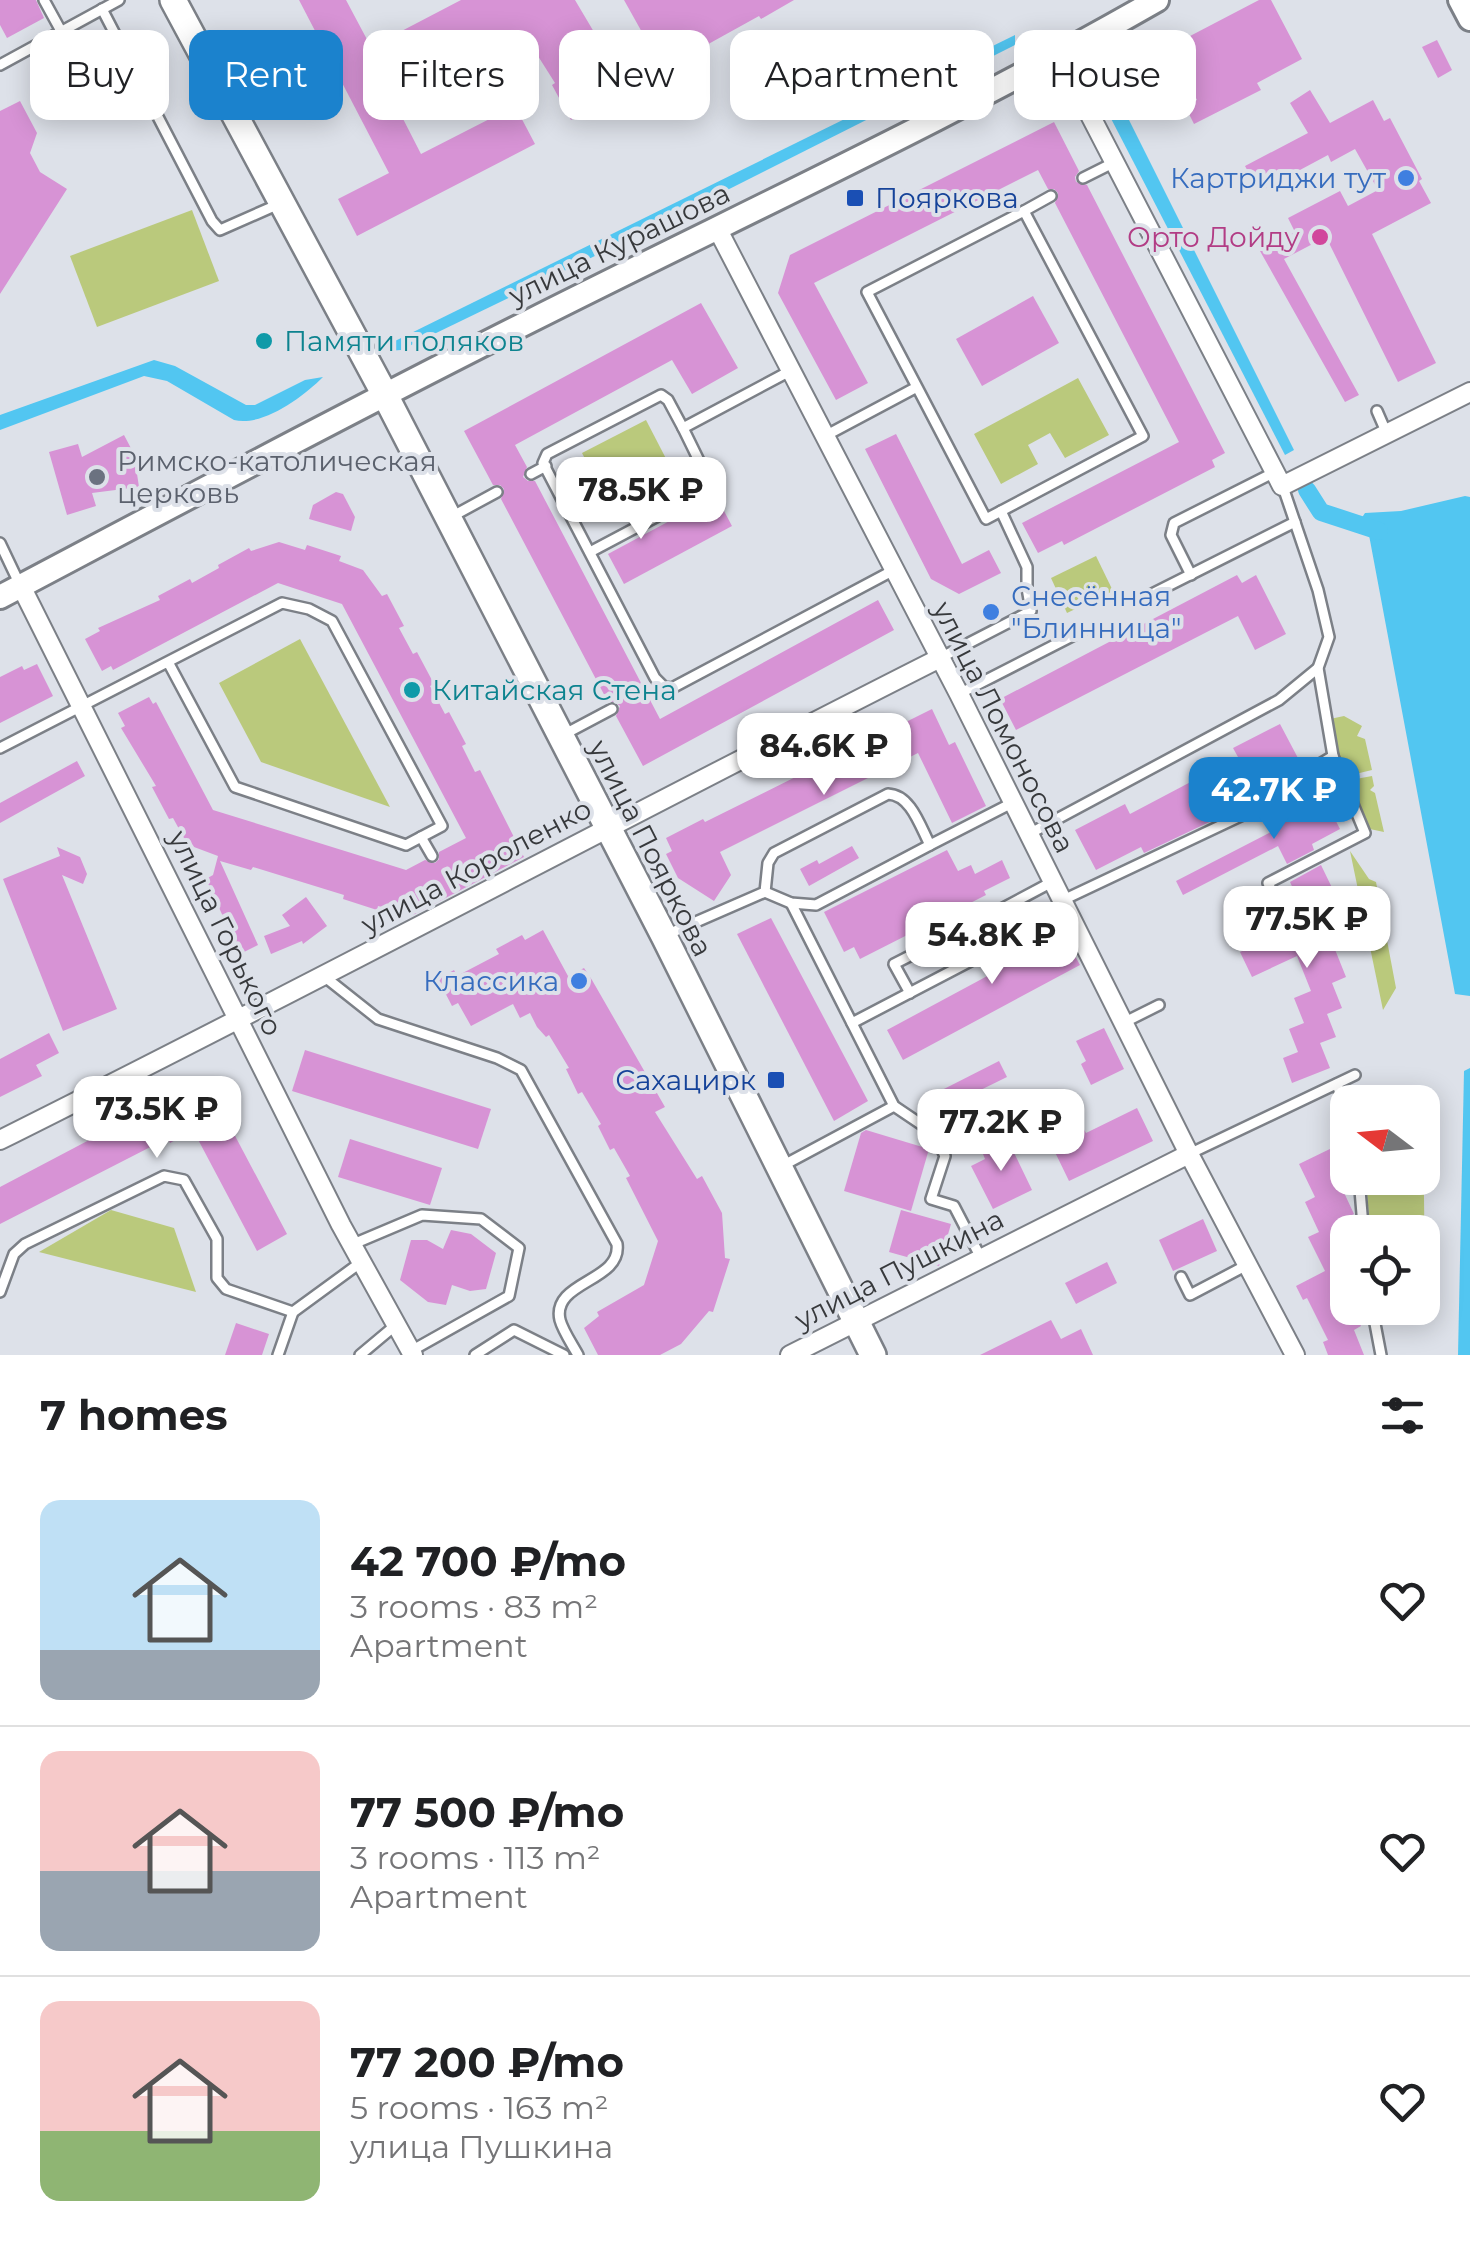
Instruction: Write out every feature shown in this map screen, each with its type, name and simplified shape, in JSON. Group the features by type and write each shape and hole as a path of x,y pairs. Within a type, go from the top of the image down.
{"main road":[{"name":"улица Пояркова","path":"173,0 449,518 874,1355"}],"street":[{"path":"1460,0 1470,19"},
{"name":"улица Курашова","path":"1102,30 1150,2"},
{"name":"улица Курашова","path":"10,591 385,395 1014,79"},
{"path":"1093,120 1278,479 1387,434 1470,392"},
{"name":"улица Ломоносова","path":"718,230 959,694 1189,1154 1250,1264 1292,1354"},
{"name":"улица Горького","path":"10,591 84,706 360,1263 412,1353"},
{"name":"улица Короленко","path":"0,1140 325,977 455,902 940,658"},
{"name":"улица Пушкина","path":"790,1355 1189,1154"}],"lane":[{"path":"44,0 60,30"},
{"path":"65,30 119,0"},
{"path":"102,9 212,222 220,230 282,202"},
{"path":"0,65 30,49"},
{"path":"1084,178 1115,162"},
{"path":"1024,210 1143,436 986,519 867,292 1024,210 1051,196"},
{"path":"683,428 790,372"},
{"path":"825,436 917,387"},
{"path":"590,552 704,491 706,475 668,400 661,394 547,454 546,466 590,552 659,683 672,688 894,570"},
{"path":"1376,411 1387,434"},
{"path":"531,474 546,466"},
{"path":"1191,574 1171,535 1174,523 1278,479 1318,590 1328,637 1318,668 1333,756 1365,833 1268,882 1292,930"},
{"path":"449,518 497,492"},
{"name":"улица Короленко","path":"940,658 1031,611 1027,567 1001,511"},
{"path":"1146,597 1296,522"},
{"path":"0,543 10,591"},
{"path":"0,748 282,603 308,609 332,622 442,826 406,845 235,786 168,662"},
{"path":"959,694 1082,631"},
{"path":"1029,834 1279,700 1318,668"},
{"path":"645,690 659,683"},
{"path":"561,737 612,709"},
{"path":"1062,901 1245,814 1256,803 1333,756"},
{"path":"765,892 768,863 774,853 888,794 898,794 906,801 930,845"},
{"path":"664,936 765,892 791,903 816,905 1012,803"},
{"path":"422,837 432,856"},
{"path":"910,993 894,964 1052,882"},
{"path":"791,903 894,1106 934,1133 945,1156 931,1198 954,1206 981,1258"},
{"path":"852,1023 1007,942 992,914"},
{"path":"325,977 378,1019 521,1070 617,1244 614,1264 567,1296 560,1308 560,1320 578,1355"},
{"path":"1123,1024 1159,1005"},
{"name":"улица Пушкина","path":"1189,1154 1355,1075"},
{"path":"777,1168 894,1106"},
{"path":"0,1292 14,1254 25,1244 164,1176 176,1176 184,1180 217,1239 217,1278 226,1289 293,1312"},
{"path":"351,1245 422,1215 481,1218 518,1248 509,1296 412,1353"},
{"path":"278,1355 293,1312 360,1263"},
{"path":"1181,1277 1190,1295 1250,1264"},
{"path":"360,1355 397,1324"},
{"path":"1375,1325 1381,1355"},
{"path":"474,1355 514,1330 564,1355"}],"green space":[{"path":"192,210 219,281 97,327 70,256"},
{"path":"1078,378 1109,435 1065,458 1050,433 1028,445 1038,464 1001,484 974,434"},
{"path":"646,420 675,476 611,509 582,453"},
{"path":"1096,556 1113,591 1067,613 1051,578"},
{"path":"300,639 390,807 261,762 219,683"},
{"path":"1344,716 1362,726 1357,736 1365,739 1372,770 1343,777 1330,719"},
{"path":"1372,776 1374,786 1370,790 1375,793 1384,832 1365,828 1345,781"},
{"path":"1350,851 1369,879 1376,882 1396,988 1383,1010"},
{"path":"1367,1195 1424,1195 1424,1215 1369,1215"},
{"path":"111,1210 174,1228 196,1292 39,1252"}],"water":[{"path":"1014,35 1014,46 994,56 994,45"},
{"path":"843,120 866,120 401,350 387,351 395,341"},
{"path":"1112,120 1129,120 1294,450 1285,455"},
{"path":"154,360 175,366 246,405 255,405 305,380 323,377 270,415 245,421 234,420 167,381 144,376 0,430 0,415"},
{"path":"1470,497 1470,996 1455,994 1369,535 1355,528 1365,513 1401,511"},
{"path":"1470,1068 1470,1355 1458,1355 1464,1071"}],"building":[{"path":"0,0 36,0 44,18 7,38 0,25"},
{"path":"299,0 346,0 363,32 363,120 404,120 421,154 488,120 522,120 535,144 357,236 338,199 389,173 343,85 343,30 315,30"},
{"path":"461,0 575,0 593,30 559,30 559,98 552,85 555,83 539,58 539,30 404,30"},
{"path":"624,0 794,0 710,43 710,30 641,30"},
{"path":"1259,0 1271,0 1302,59 1257,83 1261,90 1194,124 1196,33"},
{"path":"1437,40 1452,70 1438,78 1422,47"},
{"path":"1310,90 1330,123 1373,100 1384,121 1390,118 1431,203 1372,234 1436,363 1398,382 1326,237 1284,259 1359,395 1345,402 1260,251 1295,232 1288,218 1340,191 1348,206 1378,190 1355,149 1331,162 1328,155 1259,192 1245,166 1308,133 1290,103"},
{"path":"20,101 37,133 30,153 40,172 67,189 0,294 0,111"},
{"path":"1054,122 1079,171 1076,182 1087,185 1225,453 1212,460 1215,467 1064,545 1062,541 1038,553 1022,523 1179,442 1055,203 1058,193 1048,189 1038,170 814,283 868,383 836,400 778,293 790,255"},
{"path":"1033,296 1059,343 982,386 956,339"},
{"path":"701,303 738,368 692,394 672,360 515,445 527,467 523,477 535,481 660,719 878,600 894,630 643,766 616,716 620,706 608,702 501,499 504,489 493,485 464,431"},
{"path":"896,434 962,564 989,550 1001,573 959,594 931,579 865,449"},
{"name":"Римско-католическая церковь","path":"124,435 134,454 139,487 92,493 96,506 67,515 49,452 78,444 82,457"},
{"path":"336,492 343,494 355,517 351,531 309,519 313,505"},
{"path":"716,496 732,526 624,584 608,554"},
{"path":"279,542 305,550 307,545 341,556 339,561 363,570 382,596 387,594 404,626 399,628 413,654 417,652 434,684 430,686 445,714 449,712 475,772 480,770 524,857 413,915 378,906 377,910 343,899 344,895 220,861 258,945 240,954 206,879 213,875 218,856 194,847 173,818 169,819 152,787 156,786 121,728 125,726 118,713 149,697 153,704 156,702 213,810 406,870 425,860 435,863 439,852 466,838 342,604 278,583 113,670 111,666 102,671 85,639 100,631 98,628 160,600 158,596 190,579 192,583 249,548 251,551"},
{"path":"1237,575 1242,583 1256,575 1286,634 1255,650 1238,616 1016,730 1000,699"},
{"path":"37,664 53,696 0,723 0,677 22,666 24,670"},
{"path":"932,709 949,745 955,742 986,806 952,823 918,753 720,852 731,875 714,901 678,878 666,854 672,851 666,838"},
{"path":"1280,724 1299,760 1252,784 1257,793 1241,807 1144,853 1141,847 1096,870 1075,830 1125,804 1130,814 1238,757 1233,748"},
{"path":"77,761 85,776 0,823 0,803"},
{"path":"1322,794 1340,829 1312,844 1314,850 1287,864 1278,846 1183,895 1176,881 1271,832 1266,823"},
{"path":"852,846 859,858 809,886 800,869 817,860 819,864"},
{"path":"57,847 80,857 87,874 83,884 62,875 117,1009 63,1031 3,879 60,856"},
{"path":"947,850 958,871 971,865 975,874 1002,860 1010,878 984,891 986,895 860,959 854,947 844,952 824,912"},
{"path":"1321,865 1336,896 1326,901 1341,932 1330,937 1346,977 1332,983 1342,1008 1327,1014 1336,1037 1320,1043 1330,1068 1292,1083 1283,1058 1298,1052 1289,1029 1304,1023 1294,998 1311,991 1297,956 1252,977 1240,952 1283,932 1289,938 1297,935 1293,916 1304,912 1290,882"},
{"path":"306,897 327,926 303,944 302,941 271,954 264,936 290,926 282,915"},
{"path":"1047,905 1080,965 903,1060 887,1030 1030,953 1014,923"},
{"path":"771,918 868,1101 834,1121 737,934"},
{"path":"543,930 568,976 584,968 592,980 665,1107 655,1112 697,1179 702,1176 722,1213 725,1258 730,1259 713,1312 709,1311 681,1344 660,1355 598,1355 584,1328 599,1316 597,1312 644,1285 658,1241 626,1178 630,1176 614,1148 610,1150 598,1126 601,1124 582,1092 578,1094 566,1069 569,1068 530,1013 520,1018 513,1004 471,1026 458,1003 452,1006 438,979 454,970 457,976 499,954 496,949 522,935 525,940"},
{"path":"1104,1028 1124,1069 1091,1085 1081,1064 1086,1061 1076,1041"},
{"path":"49,1033 59,1053 36,1065 42,1076 0,1097 0,1059"},
{"path":"305,1050 491,1109 478,1149 292,1091"},
{"path":"999,1061 1007,1077 948,1106 940,1091"},
{"path":"205,1079 287,1234 257,1251 193,1130 170,1143 168,1138 0,1224 0,1187"},
{"path":"1063,1094 1086,1133 1137,1108 1153,1141 1069,1181 1053,1148 1064,1143 1042,1107"},
{"path":"866,1130 929,1149 911,1211 844,1191 861,1133"},
{"path":"1006,1136 1032,1190 993,1209 971,1166 985,1159 981,1149"},
{"path":"350,1139 442,1168 430,1205 338,1177"},
{"path":"1330,1149 1330,1195 1345,1195 1354,1214 1330,1215 1330,1325 1360,1325 1354,1330 1364,1355 1328,1355 1323,1342 1328,1340 1307,1298 1303,1300 1296,1286 1325,1271 1308,1237 1319,1232 1305,1202 1315,1197 1299,1164"},
{"path":"901,1210 951,1224 939,1266 889,1252"},
{"path":"1203,1219 1217,1251 1173,1271 1159,1240"},
{"path":"451,1230 471,1234 496,1253 486,1289 470,1291 452,1285 446,1305 428,1302 400,1280 411,1240 427,1240 443,1249"},
{"path":"1107,1262 1117,1283 1076,1304 1065,1283"},
{"path":"1051,1320 1061,1339 1081,1329 1093,1355 980,1355"},
{"path":"236,1323 269,1334 262,1355 225,1355"}],"waterway":[{"path":"1307,490 1321,512 1379,531"}],"place":[{"name":"Картриджи тут","path":"1406,178"},
{"name":"Пояркова","path":"855,198"},
{"name":"Орто Дойду","path":"1320,237"},
{"name":"Памяти поляков","path":"264,341"},
{"name":"Римско-католическая церковь","path":"97,477"},
{"name":"Снесённая \"Блинница\"","path":"991,612"},
{"name":"Китайская Стена","path":"412,690"},
{"name":"Классика","path":"579,981"},
{"name":"Сахацирк","path":"776,1080"}]}
